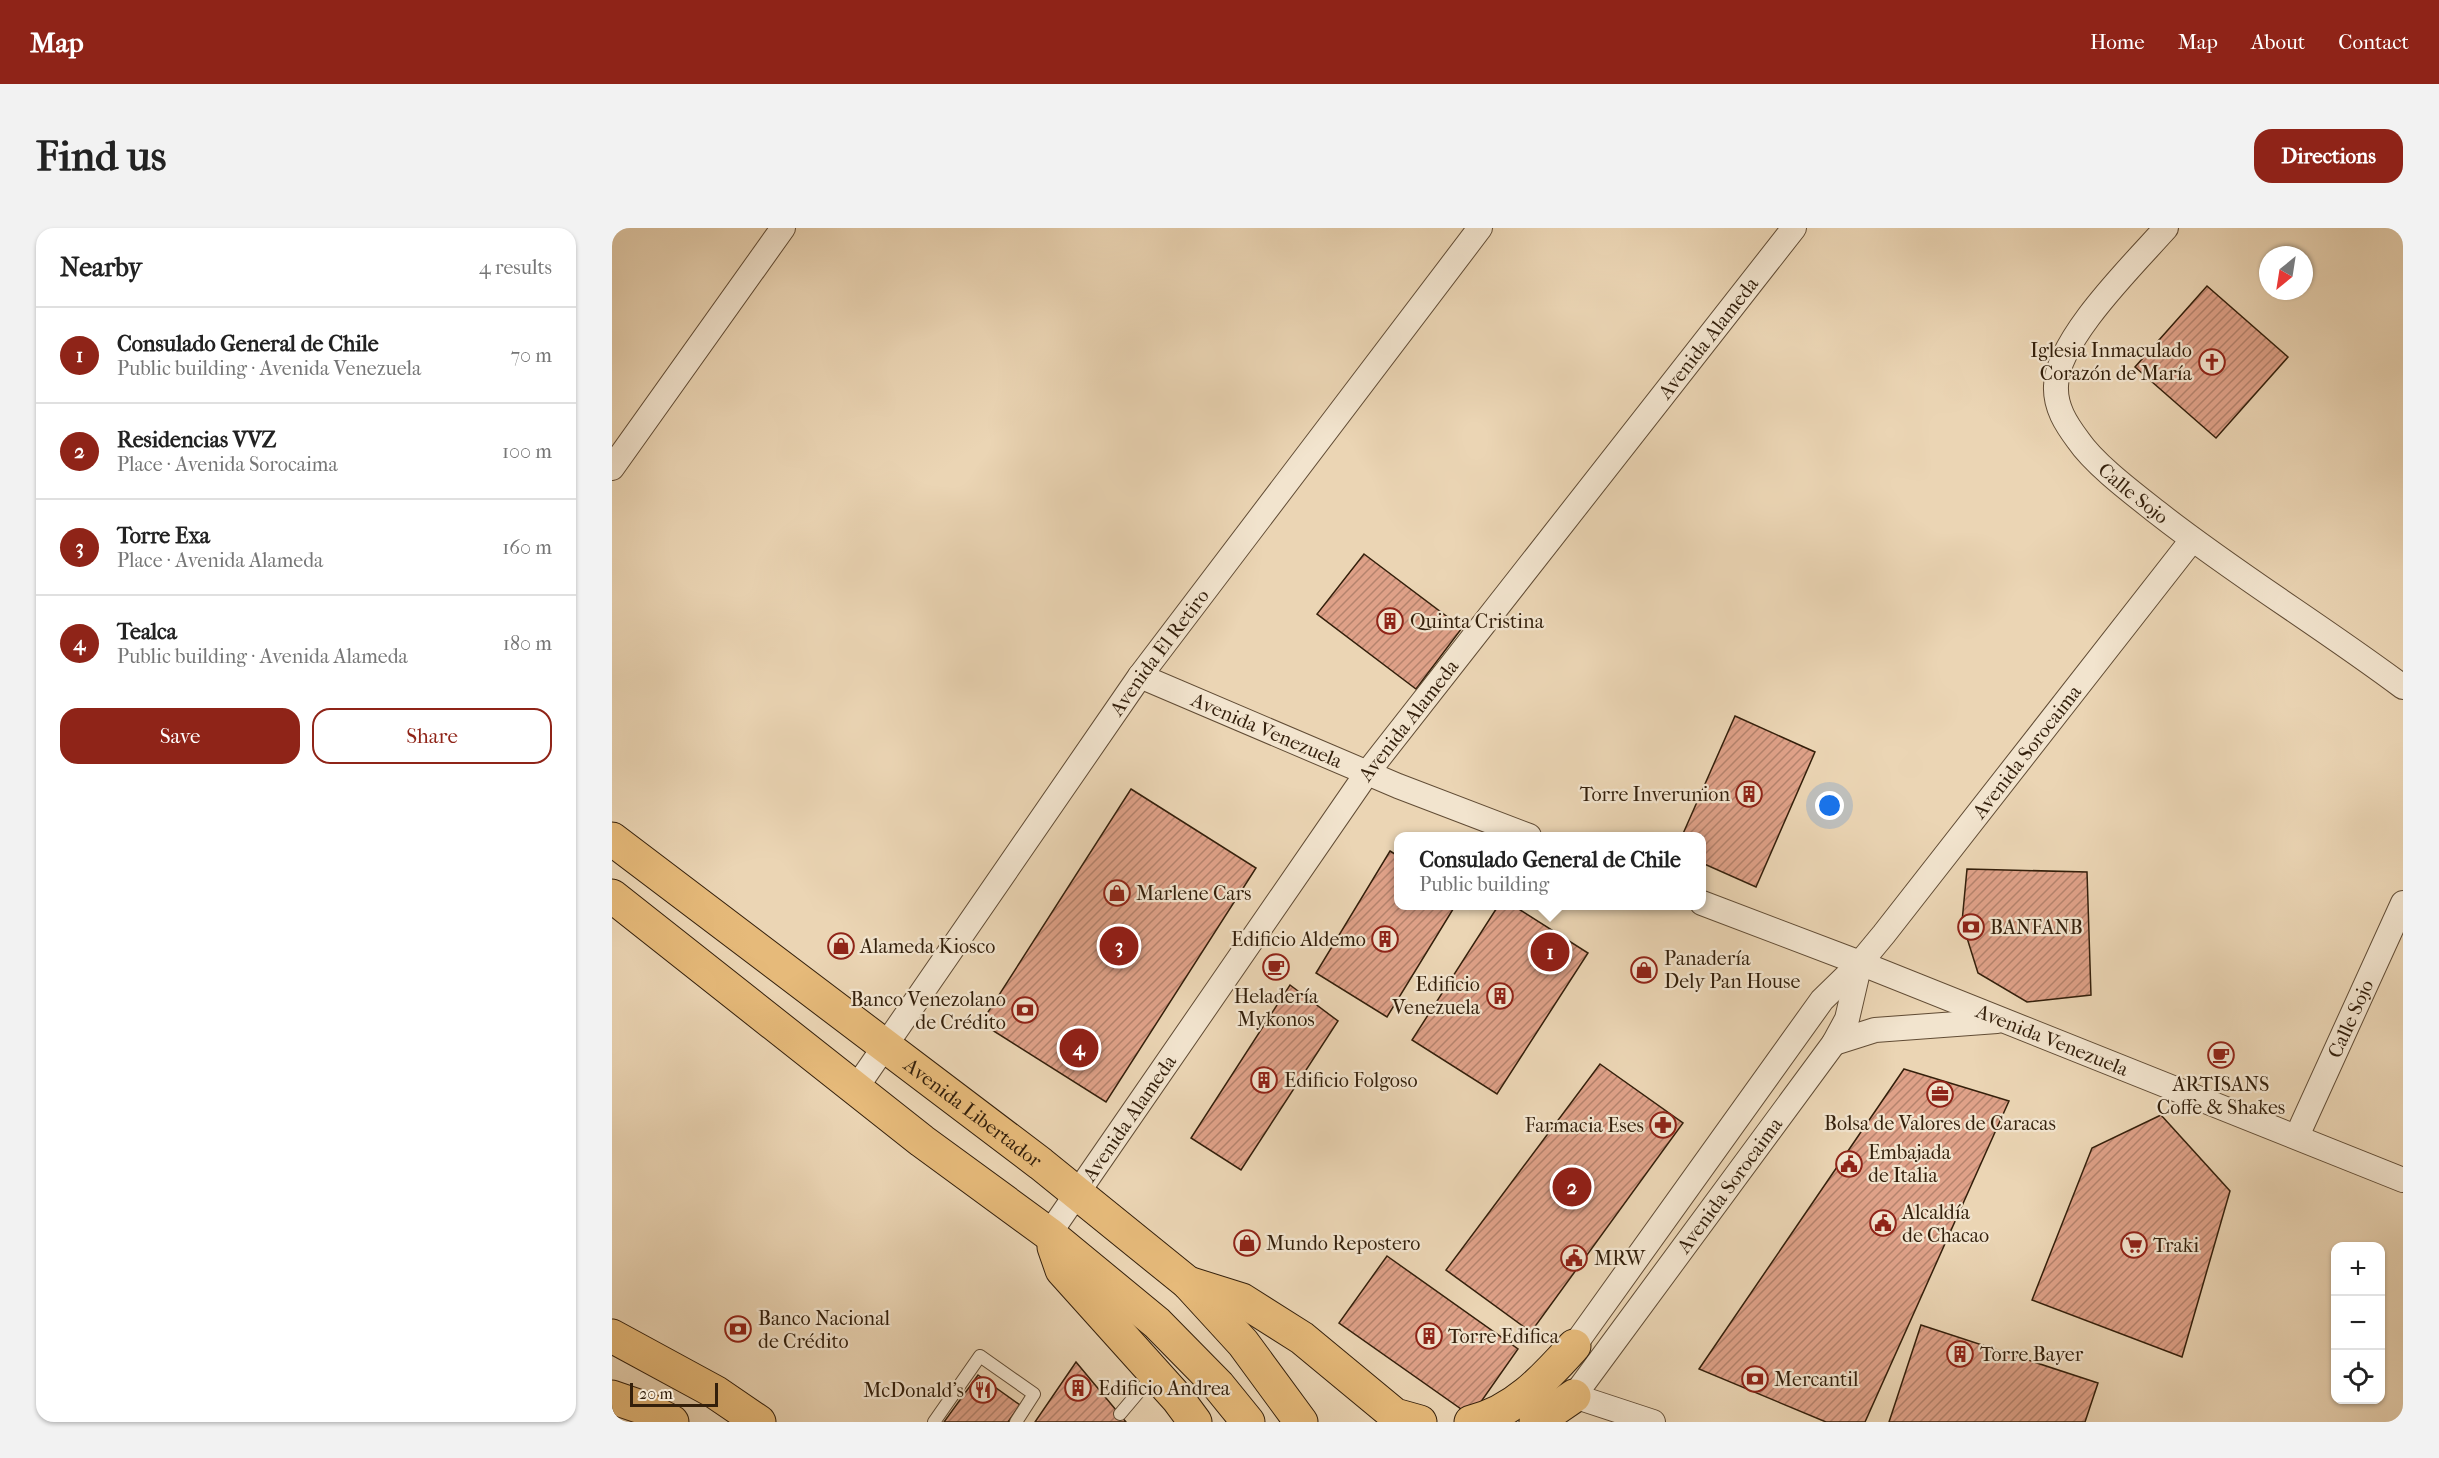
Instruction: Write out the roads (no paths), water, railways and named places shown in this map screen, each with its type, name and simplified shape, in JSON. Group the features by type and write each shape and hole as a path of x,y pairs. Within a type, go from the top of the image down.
{"main road":[{"name":"Avenida Libertador","path":"612,839 1078,1194 1188,1282 1243,1343 1301,1422"},
{"path":"612,896 922,1141 1049,1234 1157,1323 1218,1385 1248,1422"},
{"path":"1049,1234 1062,1270 1178,1399 1195,1422"},
{"path":"1188,1282 1242,1300 1302,1338 1395,1415 1420,1422"},
{"path":"612,1336 714,1392 759,1422"},
{"path":"1471,1422 1501,1411 1519,1399 1540,1383 1574,1346"},
{"path":"1536,1422 1574,1396"},
{"path":"612,1399 637,1422"},
{"path":"612,1399 647,1409 672,1422"}],"street":[{"path":"612,468 783,228"},
{"name":"Avenida El Retiro","path":"856,1088 1140,676 1480,228"},
{"name":"Avenida Alameda","path":"1049,1234 1336,814 1794,228"},
{"name":"Calle Sojo","path":"2166,228 2082,324 2059,368 2056,386 2059,409 2079,442 2124,487 2192,540 2403,687"},
{"name":"Avenida Sorocaima","path":"1574,1346 1822,1000 1860,963 2192,540"},
{"name":"Avenida Venezuela","path":"1140,676 1367,773 1515,832"},
{"name":"Calle Sojo","path":"2297,1136 2403,903"},
{"name":"Avenida Venezuela","path":"1706,905 1860,963 2403,1180"},
{"name":"Avenida Sorocaima","path":"1574,1396 1834,1043 1847,1019 1860,963"},
{"path":"1834,1043 1875,1030 2002,1020"},
{"path":"1574,1396 1653,1422"}],"lane":[{"path":"934,1422 980,1356 1034,1394 1016,1422"},
{"path":"1120,1414 1154,1374"}],"place":[{"name":"Iglesia Inmaculado Corazón de María","path":"2212,362"},
{"name":"Quinta Cristina","path":"1390,621"},
{"name":"Torre Inverunion","path":"1749,794"},
{"name":"Marlene Cars","path":"1117,893"},
{"name":"BANFANB","path":"1971,927"},
{"name":"Edificio Aldemo","path":"1385,939"},
{"name":"Alameda Kiosco","path":"841,946"},
{"name":"Torre Exa","path":"1119,946"},
{"name":"Consulado General de Chile","path":"1550,952"},
{"name":"Heladería Mykonos","path":"1276,967"},
{"name":"Panadería Dely Pan House","path":"1644,970"},
{"name":"Edificio Venezuela","path":"1500,996"},
{"name":"Banco Venezolano de Crédito","path":"1025,1010"},
{"name":"Tealca","path":"1079,1048"},
{"name":"ARTISANS Coffe & Shakes","path":"2221,1055"},
{"name":"Edificio Folgoso","path":"1264,1080"},
{"name":"Bolsa de Valores de Caracas","path":"1940,1094"},
{"name":"Farmacia Eses","path":"1663,1125"},
{"name":"Embajada de Italia","path":"1849,1164"},
{"name":"Residencias VVZ","path":"1572,1187"},
{"name":"Alcaldía de Chacao","path":"1883,1223"},
{"name":"Mundo Repostero","path":"1247,1243"},
{"name":"Traki","path":"2134,1245"},
{"name":"MRW","path":"1574,1258"},
{"name":"Banco Nacional de Crédito","path":"738,1329"},
{"name":"Torre Edifica","path":"1429,1336"},
{"name":"Torre Bayer","path":"1960,1354"},
{"name":"Mercantil","path":"1755,1379"},
{"name":"Edificio Andrea","path":"1078,1388"},
{"name":"McDonald's","path":"983,1390"}]}
